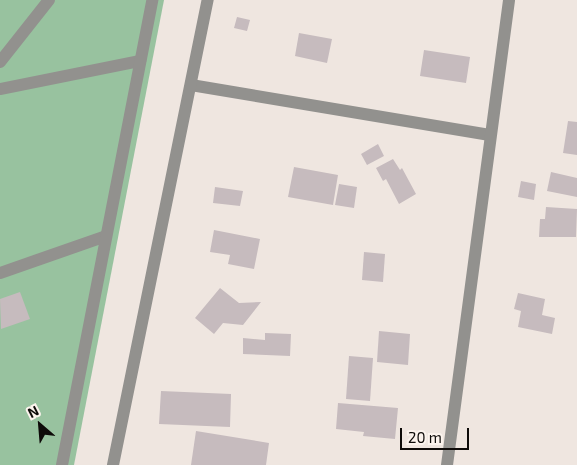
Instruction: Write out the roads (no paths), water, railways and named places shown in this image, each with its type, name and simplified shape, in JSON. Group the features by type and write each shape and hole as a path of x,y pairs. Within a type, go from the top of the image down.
{"street":[{"path":"0,62 49,0"},
{"path":"62,465 152,0"},
{"path":"113,465 208,0"},
{"path":"447,465 509,0"},
{"path":"0,89 140,61"},
{"path":"191,85 490,135"},
{"path":"0,273 106,236"}]}
